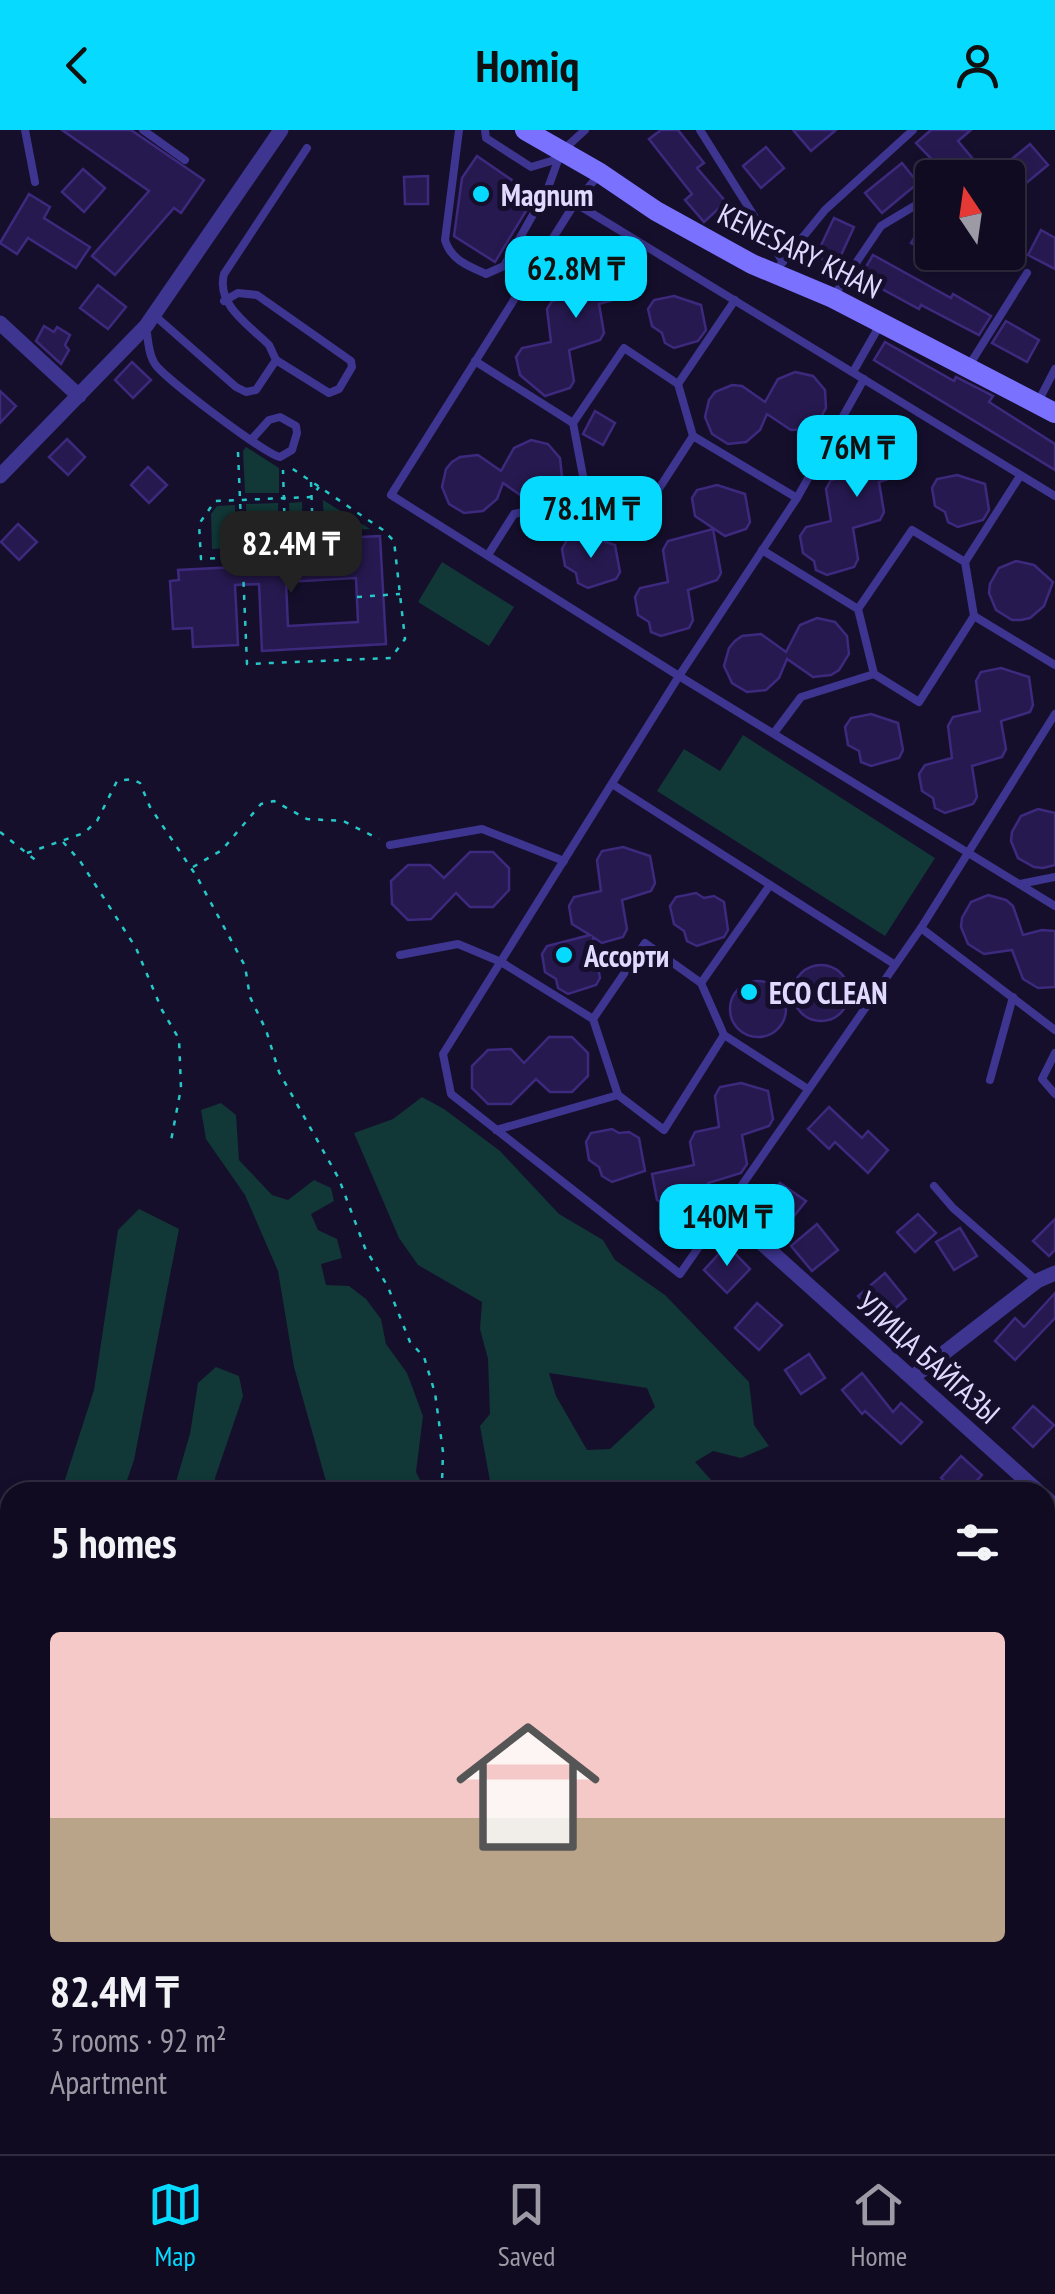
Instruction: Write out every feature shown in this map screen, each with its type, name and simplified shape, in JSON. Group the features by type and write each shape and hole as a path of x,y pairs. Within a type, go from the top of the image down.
{"street":[{"path":"0,476 150,320 280,130"},
{"name":"KENESARY KHAN","path":"525,130 560,156 600,174 656,212 778,267 1046,409"},
{"path":"0,323 79,396"},
{"name":"УЛИЦА БАЙГАЗЫ","path":"737,1221 1027,1482"},
{"path":"913,1378 1055,1272"}],"lane":[{"path":"25,130 35,182"},
{"path":"143,130 185,160"},
{"path":"459,130 445,240 448,251 462,264 486,274 504,266 548,188 560,156 585,130"},
{"path":"485,130 486,138 531,166 560,156"},
{"path":"700,130 778,267 826,210 913,130"},
{"path":"224,301 238,293 257,295 350,360 352,367 339,389 329,394 276,360 269,345 224,301 224,274 307,148"},
{"path":"600,174 576,203 391,494 1055,906"},
{"path":"576,203 1055,496"},
{"path":"832,298 882,226 915,206"},
{"path":"968,368 1026,273"},
{"path":"678,384 735,300"},
{"path":"150,320 246,392 256,390 276,360"},
{"path":"150,320 151,356 162,373 251,440 273,456 280,457 292,450 298,434 290,420 280,417 268,420 251,440"},
{"path":"853,372 881,323"},
{"path":"587,496 574,423 624,348 678,384 692,436 796,498"},
{"path":"475,361 574,423"},
{"path":"1046,409 1055,370"},
{"path":"864,379 796,498 679,676 443,1054 451,1094 680,1274 921,928 1055,714"},
{"path":"488,555 514,514 587,496 638,522 692,436"},
{"path":"762,550 858,609 874,674 919,702 974,616 965,562 1020,476"},
{"path":"858,609 912,530 965,562"},
{"path":"974,616 1055,665"},
{"path":"774,732 800,697 874,674"},
{"path":"1045,730 1055,736"},
{"path":"612,784 894,964"},
{"path":"390,845 482,829 564,861"},
{"path":"1020,884 1055,877"},
{"path":"701,982 770,885"},
{"path":"921,928 1055,1030"},
{"path":"593,1019 644,943 701,982 724,1035 808,1089"},
{"path":"400,955 458,944 500,962 593,1019 618,1095 664,1130 724,1035"},
{"path":"990,1080 1013,996"},
{"path":"1055,1052 1042,1079 1055,1094"},
{"path":"496,1130 618,1095"},
{"path":"934,1186 953,1208 1037,1282"}],"path":[{"path":"238,452 240,500 248,664 391,658 405,639 394,541 282,462 285,536 242,537"},
{"path":"311,482 313,539"},
{"path":"243,557 200,558 200,524 215,501 311,497 319,487"},
{"path":"357,597 401,594"},
{"path":"27,853 84,832 97,821 117,781 132,779 140,784 245,966 250,997 266,1030 279,1072 339,1180 365,1248 388,1287 410,1342 424,1358 435,1394 442,1482"},
{"path":"191,868 222,850 261,804 274,802 308,819 343,821 390,845"},
{"path":"0,832 38,862"},
{"path":"62,841 136,948 162,1010 180,1039 182,1088 171,1140"}],"green space":[{"path":"246,447 279,468 279,493 245,493"},
{"path":"323,500 370,529 324,531"},
{"path":"302,502 303,540 290,540 289,503"},
{"path":"278,503 279,530 247,532 246,504"},
{"path":"235,505 236,548 212,549 211,514 217,506"},
{"path":"442,562 514,607 489,646 418,602"},
{"path":"743,735 935,858 885,936 657,791 684,749 720,771"},
{"path":"422,1097 500,1151 559,1214 603,1240 615,1260 665,1295 749,1382 754,1425 769,1446 741,1458 713,1451 695,1462 711,1482 490,1482 480,1426 490,1414 488,1359 480,1329 482,1302 418,1265 399,1238 354,1133 393,1119","holes":["549,1373 647,1388 655,1407 610,1449 587,1450 556,1396"]},
{"path":"221,1103 236,1115 239,1160 272,1195 288,1200 314,1180 331,1188 334,1201 311,1214 318,1230 337,1239 342,1258 321,1264 326,1285 349,1286 366,1299 381,1319 386,1344 407,1373 423,1416 416,1472 421,1482 326,1482 294,1367 278,1271 245,1195 206,1139 201,1110"},
{"path":"139,1209 179,1229 134,1460 126,1482 64,1482 94,1390 118,1230"},
{"path":"216,1367 239,1376 243,1396 215,1482 176,1482 190,1434 198,1383"}],"building":[{"path":"62,130 131,130 204,180 181,213 174,208 115,275 92,256 149,191"},
{"path":"661,130 678,130 704,163 697,168 726,202 704,222 685,200 692,194 649,139"},
{"path":"793,130 836,130 811,151"},
{"path":"931,130 971,130 958,141 974,160 933,160 916,143"},
{"path":"1030,144 1048,165 1025,184 1025,160 1011,160"},
{"path":"766,147 784,168 761,188 743,166"},
{"path":"477,156 535,196 495,262 454,236 462,178"},
{"path":"902,163 915,179 915,186 882,213 865,193"},
{"path":"83,169 105,188 84,212 62,192"},
{"path":"428,176 428,204 405,204 404,177"},
{"path":"29,194 50,207 44,218 90,247 76,268 28,238 17,254 0,243"},
{"path":"834,218 854,227 836,266 816,256"},
{"path":"1041,230 1055,238 1055,269 1028,255"},
{"path":"601,251 629,260 634,288 630,295 599,304 604,333 600,340 569,350 574,381 570,388 545,396 520,375 516,357 522,348 551,342 547,309 552,301 580,294 576,264 581,255"},
{"path":"873,255 991,316 979,335 921,305 919,309 860,277"},
{"path":"98,285 126,307 108,329 80,308"},
{"path":"674,296 701,305 706,330 698,341 674,348 652,326 648,309 654,300"},
{"path":"1006,321 1039,340 1027,362 992,343"},
{"path":"44,326 54,332 57,327 70,335 65,345 69,350 61,364 36,341"},
{"path":"885,342 954,381 956,377 993,396 989,402 1055,444 1055,470 874,360"},
{"path":"132,362 151,380 133,398 115,380"},
{"path":"795,372 813,376 825,390 826,408 817,424 809,429 791,430 767,414 760,430 746,442 728,444 712,434 705,417 715,392 732,385 742,386 765,402 778,379"},
{"path":"0,391 16,406 0,423"},
{"path":"595,411 615,423 603,445 583,434"},
{"path":"882,428 909,437 914,465 910,472 879,482 884,512 880,520 853,528 858,559 854,567 827,575 816,570 814,561 803,553 800,536 806,527 831,521 826,489 831,480 860,473 856,441 861,432"},
{"path":"67,439 85,457 68,475 49,457"},
{"path":"531,440 548,444 560,458 562,477 553,492 526,499 503,483 497,499 483,511 464,513 449,504 442,487 452,462 478,455 501,471 514,448"},
{"path":"148,467 167,485 149,503 131,485"},
{"path":"957,475 985,484 989,510 983,520 958,527 948,522 945,512 935,506 932,488 937,479"},
{"path":"717,485 745,494 750,522 746,529 725,536 695,516 692,498 697,490"},
{"path":"18,524 37,542 19,560 1,542"},
{"path":"713,529 721,573 717,580 688,590 693,620 689,628 661,636 651,632 649,622 638,615 635,597 640,588 668,582 663,550 668,541"},
{"path":"380,536 386,644 262,651 259,584 235,585 238,645 193,647 192,628 173,629 170,581 179,580 178,570 258,566 257,542","holes":["356,578 358,622 288,626 286,582"]},
{"path":"587,536 615,545 620,572 616,579 588,588 578,583 576,573 565,566 562,549 567,540"},
{"path":"1016,561 1034,565 1053,582 1044,606 1021,620 1012,620 996,610 989,593 999,568"},
{"path":"817,618 835,622 847,636 849,654 839,670 813,677 787,659 779,678 766,690 747,692 732,683 724,666 735,641 742,636 761,634 786,652 800,625"},
{"path":"1001,668 1029,677 1033,705 1030,712 1001,721 1006,749 1002,757 972,766 977,797 973,804 945,813 935,808 933,798 922,791 919,774 925,765 952,758 948,726 953,717 980,711 976,681 981,672"},
{"path":"871,714 898,723 903,750 899,758 871,766 861,762 859,751 848,745 845,727 851,718"},
{"path":"1038,809 1055,813 1055,865 1043,868 1018,858 1011,841 1021,816"},
{"path":"623,847 650,856 655,883 651,891 622,900 627,929 623,937 602,943 593,937 600,978 596,985 568,994 545,972 542,954 547,946 590,935 572,924 569,906 574,897 601,891 597,860 602,851"},
{"path":"470,852 493,852 509,868 509,890 493,907 470,907 456,893 431,919 408,920 392,904 391,881 408,865 430,865 444,878"},
{"path":"696,893 724,902 728,930 724,937 697,946 687,941 684,931 674,924 670,906 676,897"},
{"path":"988,895 1013,906 1023,935 1055,931 1055,987 1038,988 1023,979 1012,950 984,954 968,944 962,918 971,902"},
{"path":"821,965 841,973 849,993 841,1013 821,1021 801,1013 793,993 801,973"},
{"path":"758,981 778,989 786,1009 778,1029 758,1037 738,1029 730,1009 738,989"},
{"path":"549,1037 572,1037 588,1053 588,1076 572,1092 550,1092 536,1079 511,1104 488,1104 472,1088 472,1066 488,1050 511,1049 524,1063"},
{"path":"741,1083 768,1091 773,1119 769,1126 742,1135 747,1164 741,1173 708,1183 712,1205 708,1213 680,1221 670,1216 667,1206 657,1200 652,1174 694,1165 690,1142 695,1132 719,1127 715,1096 720,1087"},
{"path":"829,1107 862,1138 868,1131 888,1150 868,1173 835,1142 829,1149 808,1129"},
{"path":"612,1129 639,1138 645,1171 612,1182 589,1160 586,1142 591,1133"},
{"path":"780,1183 806,1201 782,1231 758,1211"},
{"path":"918,1214 936,1233 915,1252 897,1232"},
{"path":"1055,1219 1055,1250 1049,1256 1033,1241"},
{"path":"817,1224 838,1250 812,1271 791,1246"},
{"path":"960,1228 977,1256 954,1270 936,1242"},
{"path":"727,1245 750,1269 727,1293 704,1270"},
{"path":"885,1273 906,1299 882,1320 858,1296"},
{"path":"1055,1293 1055,1318 1015,1360 995,1341 1015,1318 1024,1327"},
{"path":"757,1303 782,1325 759,1350 735,1328"},
{"path":"809,1354 825,1378 801,1394 785,1370"},
{"path":"862,1373 893,1412 901,1403 922,1422 901,1444 865,1411 862,1414 842,1390"},
{"path":"1033,1406 1054,1425 1033,1447 1013,1428"},
{"path":"961,1456 982,1475 975,1482 945,1482 941,1478"}],"place":[{"name":"Magnum","path":"481,194"},
{"name":"Ассорти","path":"564,955"},
{"name":"ECO CLEAN","path":"749,992"}]}
